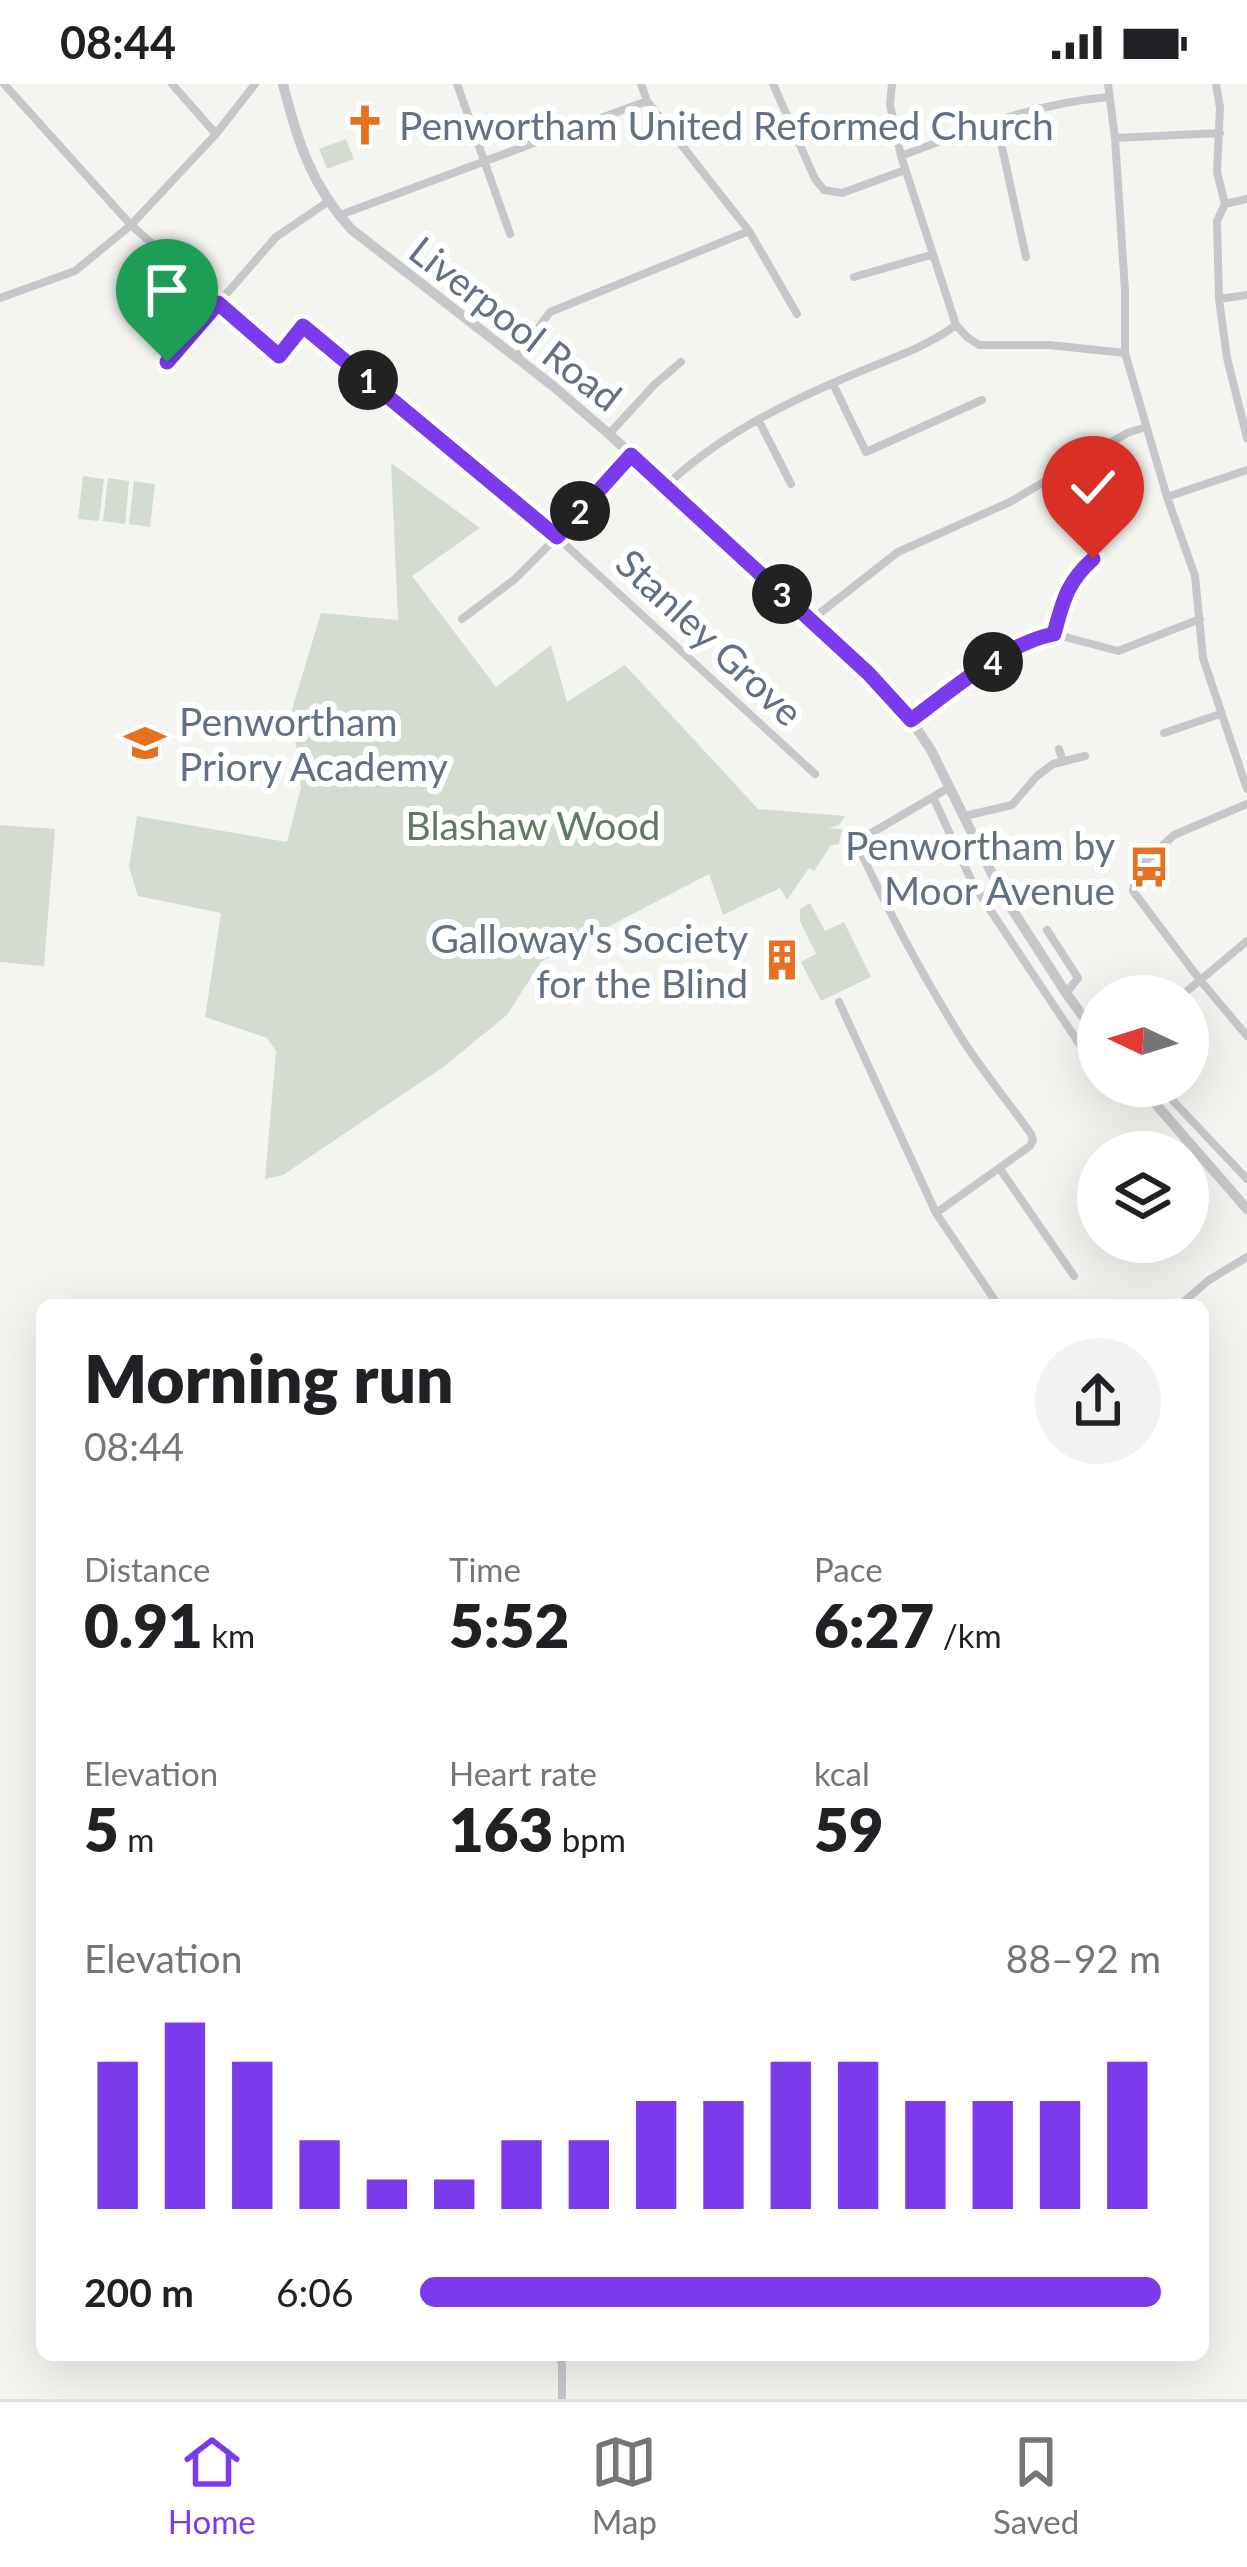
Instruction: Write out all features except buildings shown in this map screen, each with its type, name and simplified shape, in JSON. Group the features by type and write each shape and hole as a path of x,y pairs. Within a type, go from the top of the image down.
{"street":[{"name":"Stanley Grove","path":"4,84 131,225 279,356 303,326 557,537 814,775"},
{"path":"172,84 215,134"},
{"path":"2,294 75,271 131,225 256,84"},
{"name":"Liverpool Road","path":"283,84 298,143 338,216 609,434 869,674 911,720 1001,892 1077,1008"},
{"path":"457,84 510,234"},
{"path":"641,84 647,101 749,231 797,314"},
{"path":"773,84 824,190 842,193 905,170"},
{"path":"892,84 890,105 905,170 956,325 967,338 980,345 1049,345 1125,353"},
{"path":"1108,84 1126,291 1125,353 1195,576 1203,658 1247,789"},
{"path":"1216,84 1220,134 1216,172 1225,203 1217,221 1219,299 1227,358 1247,438"},
{"path":"901,156 996,120 1065,101 1109,97"},
{"path":"338,216 647,101"},
{"path":"996,120 1026,257"},
{"path":"1115,138 1220,134"},
{"path":"1225,203 1247,200"},
{"path":"167,362 276,237 329,201"},
{"path":"516,358 550,312 749,231"},
{"path":"854,277 931,255"},
{"path":"1219,299 1247,295"},
{"path":"665,487 692,461 759,421 832,383 939,338 956,325"},
{"path":"609,434 681,362"},
{"path":"832,383 866,452 982,400"},
{"path":"759,421 791,484"},
{"path":"811,620 898,552 1010,502 1127,433 1146,427"},
{"path":"461,619 515,579 631,455"},
{"path":"1168,497 1247,470"},
{"path":"1054,634 1074,576 1093,559"},
{"path":"911,720 1033,638 1054,634 1118,651 1200,619"},
{"path":"1164,733 1220,714"},
{"path":"1059,749 1063,762"},
{"path":"965,817 1012,805 1053,764 1085,756"},
{"path":"935,1214 1033,1140 966,1045 914,959 856,842 950,787"},
{"path":"933,796 973,884 1077,1040"},
{"path":"1196,975 1133,891 1136,870 1174,835 1247,804"},
{"path":"1047,930 1078,979 1066,993"},
{"path":"1206,975 1247,941"},
{"path":"1209,991 1247,1036"},
{"path":"839,1002 935,1214 994,1299"},
{"path":"1165,1107 1247,1208"},
{"path":"1170,1107 1247,1179"},
{"path":"999,1169 1074,1276"},
{"path":"1187,1299 1247,1257"},
{"path":"561,2361 562,2399"}],"green space":[{"path":"346,139 354,159 327,169 319,149"},
{"name":"Blashaw Wood","path":"391,463 480,528 412,576 496,687 551,645 567,702 625,665 758,809 845,816 829,828 842,829 839,844 831,845 814,871 809,868 787,900 780,888 723,915 709,874 541,962 507,1015 442,1068 283,1175 265,1179 276,1051 267,1038 205,1017 221,913 138,896 129,867 137,816 287,842 301,787 292,709 321,613 398,620"},
{"path":"83,476 104,479 99,521 78,519"},
{"path":"108,478 129,481 125,524 103,521"},
{"path":"134,481 155,484 150,527 129,524"},
{"path":"0,825 55,829 44,966 0,962"},
{"path":"810,903 825,931 844,922 871,977 821,1001 801,962 816,954 800,921 800,909"}],"place":[{"name":"Penwortham United Reformed Church","path":"365,125"},
{"name":"Penwortham Priory Academy","path":"145,743"},
{"name":"Penwortham by Moor Avenue","path":"1149,867"},
{"name":"Galloway's Society for the Blind","path":"782,960"}],"route":[{"path":"167,362 218,303 279,356 303,326 557,537 631,455 869,674 911,720 1033,638 1054,634 1074,576 1093,559"}]}
